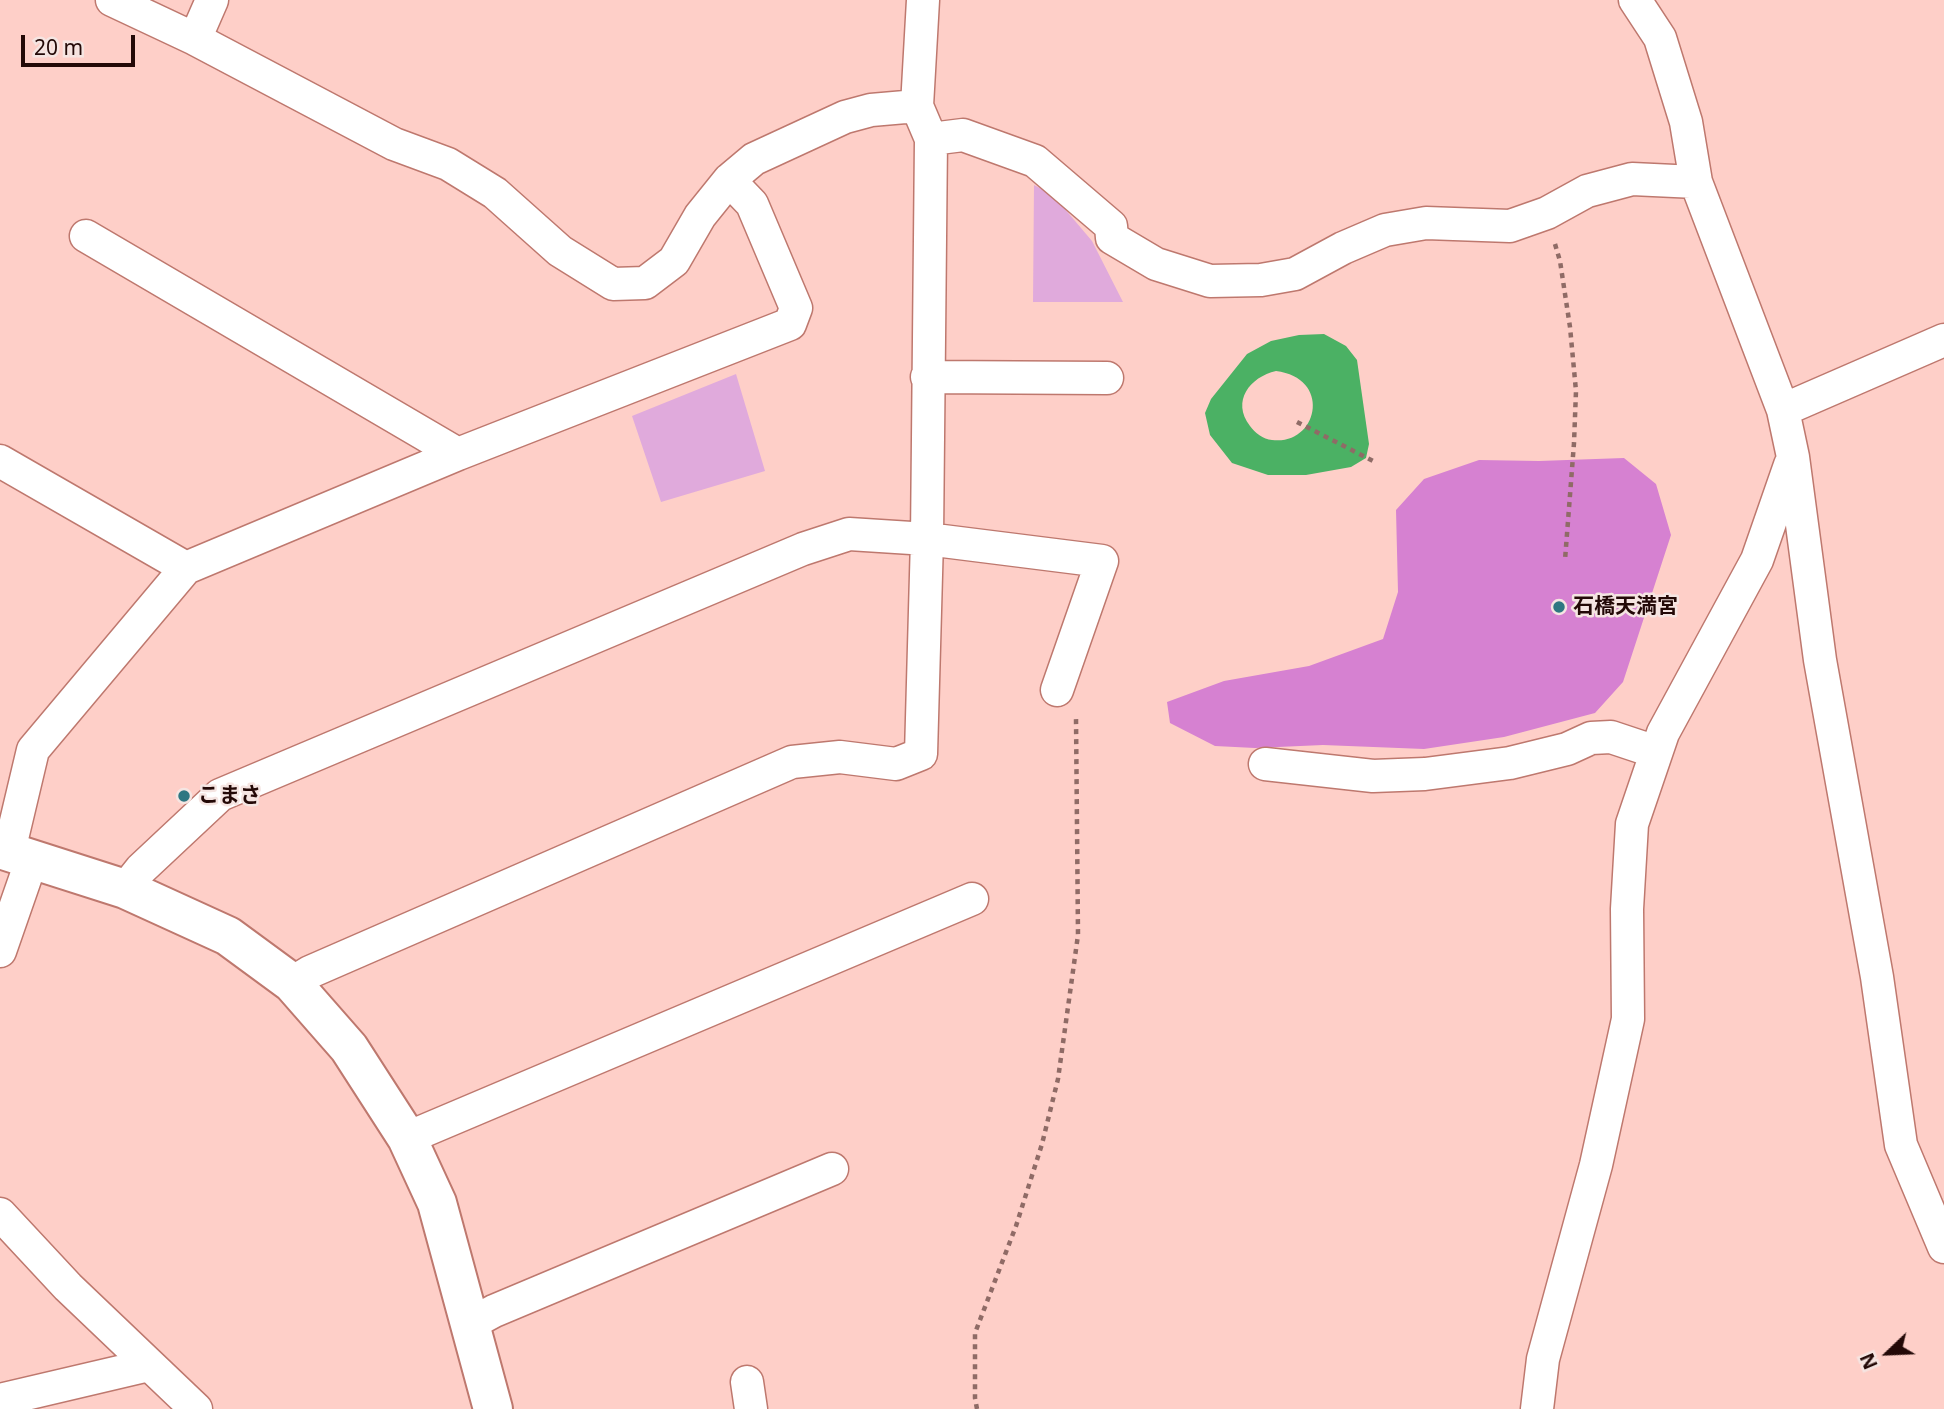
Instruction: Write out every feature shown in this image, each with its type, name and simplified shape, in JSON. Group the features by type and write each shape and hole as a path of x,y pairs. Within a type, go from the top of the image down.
{"street":[{"path":"112,0 195,39 394,144 448,164 495,193 560,251 613,284 645,283 674,261 700,216 729,180 754,159 845,117 871,110 917,106"},
{"path":"195,39 212,0"},
{"path":"292,983 310,972 792,762 841,757 896,764 921,754 927,539 931,139 917,106 923,0"},
{"path":"1635,0 1660,38 1686,122 1696,182 1783,410 1793,457 1820,660 1877,977 1901,1145 1944,1247"},
{"path":"931,139 963,135 1035,161 1111,226 1112,239 1156,264 1210,281 1261,280 1295,274 1343,248 1385,230 1426,223 1510,226 1546,213 1587,191 1632,178 1696,182"},
{"path":"0,951 33,750 186,568 458,454 790,324 796,308 752,204 729,180"},
{"path":"86,236 458,454"},
{"path":"1783,410 1944,340"},
{"path":"928,377 1107,378"},
{"path":"1537,1409 1543,1359 1596,1165 1628,1019 1627,909 1632,824 1663,733 1757,560 1793,457"},
{"path":"0,461 186,568"},
{"path":"125,889 141,869 220,795 803,549 849,534 927,539 1102,561 1057,690"},
{"path":"1265,764 1373,776 1425,774 1510,762 1567,749 1591,738 1611,737 1656,752"},
{"path":"14,853 125,889 228,936 292,983 349,1048 407,1138 437,1203 493,1409"},
{"path":"407,1138 972,899"},
{"path":"470,1324 494,1311 832,1169"},
{"path":"0,1214 68,1287 196,1409"},
{"path":"0,1400 149,1365"}],"path":[{"path":"1546,213 1560,261 1576,391 1565,560"},
{"path":"1297,422 1377,463"},
{"path":"977,1409 975,1334 1020,1214 1042,1144 1058,1079 1078,935 1076,716"}],"shaded area":[{"path":"1034,185 1053,195 1092,241 1123,302 1033,302"},
{"path":"1324,334 1346,346 1357,360 1369,444 1366,458 1351,467 1306,475 1268,475 1232,463 1210,435 1205,413 1211,399 1247,354 1271,341 1299,335","holes":["1276,371 1294,376 1306,386 1312,397 1313,410 1309,423 1300,433 1288,439 1272,440 1262,437 1252,429 1245,417 1242,408 1246,391 1258,379"]},
{"path":"736,374 765,471 661,502 632,416"},
{"path":"1624,458 1656,484 1671,535 1623,682 1595,713 1504,737 1424,749 1323,745 1255,748 1215,746 1170,723 1167,702 1224,681 1309,666 1383,639 1398,592 1396,510 1424,479 1479,460"}],"place":[{"name":"石橋天満宮","path":"1559,607"},
{"name":"こまさ","path":"184,796"}]}
